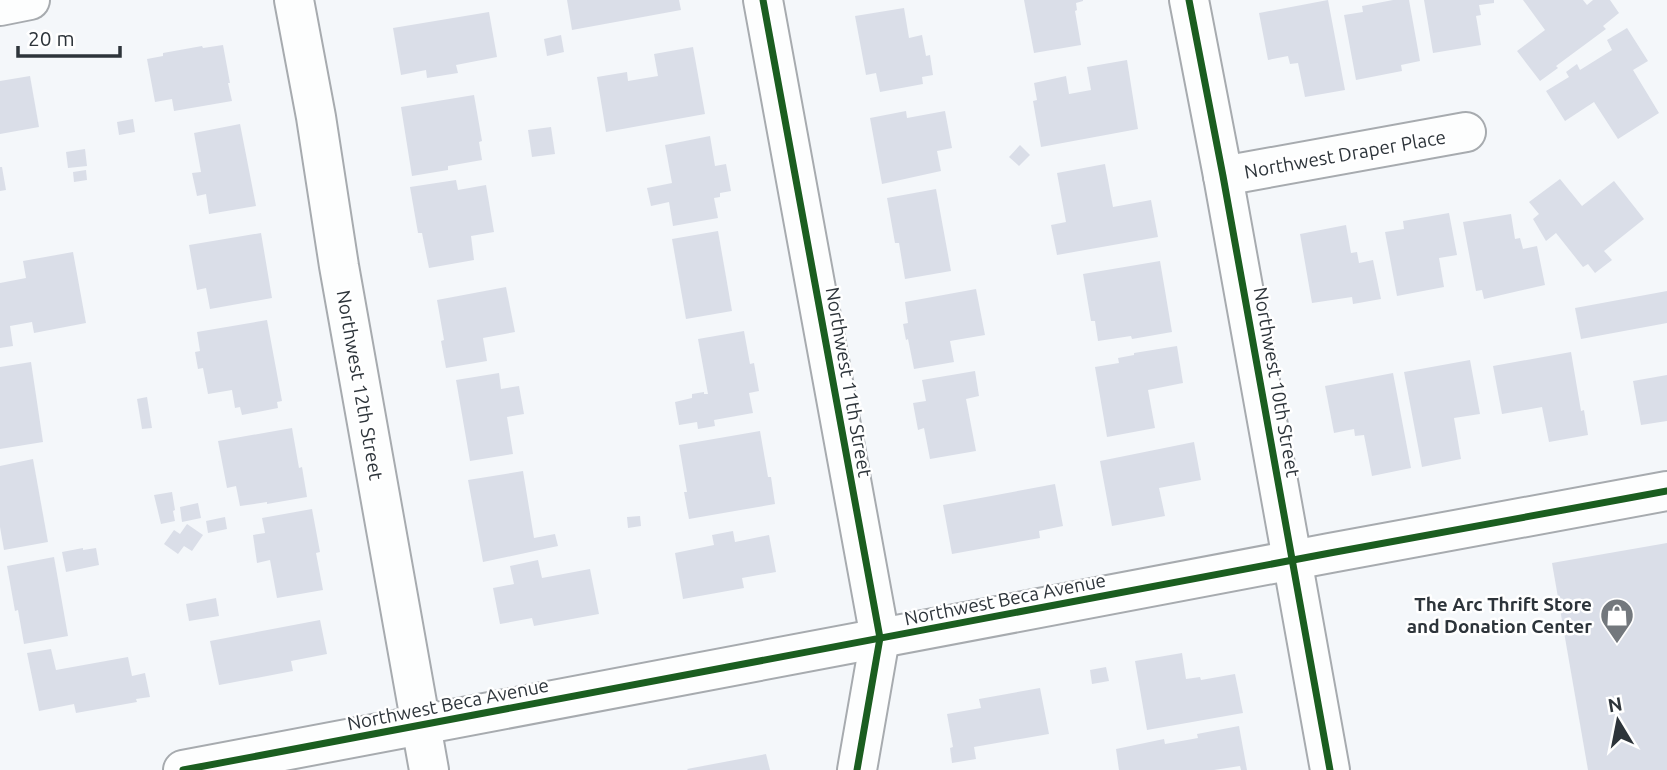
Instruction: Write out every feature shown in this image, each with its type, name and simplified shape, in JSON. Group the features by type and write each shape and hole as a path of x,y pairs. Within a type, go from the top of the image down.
{"street":[{"path":"0,5 30,0"},
{"name":"Northwest 12th Street","path":"294,0 429,770"},
{"name":"Northwest 11th Street","path":"763,0 880,638 857,770"},
{"name":"Northwest 10th Street","path":"1189,0 1330,770"},
{"name":"Northwest Draper Place","path":"1223,176 1466,132"},
{"name":"Northwest Beca Avenue","path":"183,770 1667,491"}],"building":[{"path":"567,0 679,0 681,10 572,30"},
{"path":"1024,0 1083,0 1076,3 1075,11 1081,45 1034,53"},
{"path":"1328,0 1345,90 1305,97 1298,63 1290,64 1288,56 1268,60 1259,13"},
{"path":"1409,0 1420,61 1401,65 1402,71 1356,80 1344,15 1363,12 1362,6"},
{"path":"1424,0 1494,0 1494,3 1479,5 1481,15 1476,16 1481,45 1433,53"},
{"path":"1523,0 1583,0 1587,5 1593,0 1610,0 1619,13 1603,26 1606,29 1540,81 1517,51 1545,30"},
{"path":"904,8 909,38 922,35 926,56 930,55 933,75 922,77 923,84 880,92 876,73 866,75 855,16"},
{"path":"489,12 497,57 456,65 458,73 427,78 426,70 401,75 393,28"},
{"path":"1627,28 1648,61 1633,70 1659,113 1618,139 1594,102 1565,121 1546,91 1569,77 1566,72 1577,64 1580,70 1612,50 1607,40"},
{"path":"561,35 564,52 547,56 544,39"},
{"path":"223,45 232,101 174,111 172,99 155,102 147,59 163,56 163,53"},
{"path":"693,47 705,114 606,132 597,77 627,72 628,81 658,76 654,54"},
{"path":"1127,60 1138,129 1041,147 1033,101 1037,100 1034,83 1066,76 1069,94 1091,90 1087,67"},
{"path":"30,76 39,127 0,134 0,81"},
{"path":"474,95 482,141 479,142 482,160 448,166 448,170 412,176 401,107"},
{"path":"906,111 907,118 945,111 952,148 937,151 941,171 882,184 870,118"},
{"path":"133,119 135,132 119,135 117,122"},
{"path":"240,124 256,206 209,214 206,194 197,196 192,173 201,172 194,133"},
{"path":"551,127 555,154 532,157 528,130"},
{"path":"710,136 715,166 726,164 731,191 720,193 720,197 714,198 718,218 673,226 669,202 651,206 647,188 672,183 665,145"},
{"path":"1020,145 1030,155 1019,166 1009,157"},
{"path":"85,149 87,166 68,168 66,152"},
{"path":"1105,164 1113,207 1151,200 1158,237 1057,255 1051,225 1066,222 1057,173"},
{"path":"0,167 6,190 0,191"},
{"path":"86,170 87,180 74,182 73,172"},
{"path":"1560,179 1582,206 1614,181 1644,219 1604,251 1612,260 1595,273 1588,264 1583,267 1556,233 1546,241 1533,219 1539,214 1529,202"},
{"path":"456,180 458,190 486,185 494,232 471,236 474,260 429,268 422,233 418,233 410,187"},
{"path":"936,189 951,271 905,279 887,198"},
{"path":"1449,213 1457,255 1439,258 1444,287 1397,296 1385,232 1404,229 1403,221"},
{"path":"1511,214 1515,239 1520,238 1523,249 1537,246 1545,285 1484,299 1482,290 1476,291 1463,222"},
{"path":"1346,225 1351,253 1357,252 1359,263 1373,260 1381,299 1353,304 1352,297 1312,303 1300,234"},
{"path":"718,231 732,311 686,319 672,239"},
{"path":"261,233 272,298 210,309 206,288 197,290 189,245"},
{"path":"73,252 86,323 34,333 32,322 10,326 13,346 0,348 0,283 26,278 23,261"},
{"path":"1160,261 1172,332 1132,339 1131,336 1098,341 1095,321 1091,321 1083,274"},
{"path":"506,287 515,332 483,338 487,361 446,368 437,300"},
{"path":"976,289 985,335 950,341 954,362 914,369 903,324 908,323 905,302"},
{"path":"1667,291 1667,323 1581,339 1575,308"},
{"path":"267,320 282,401 277,402 278,408 242,415 240,407 235,408 232,390 208,394 203,368 198,369 195,352 200,351 197,332"},
{"path":"744,331 750,364 754,363 759,391 749,393 753,413 714,420 715,426 698,429 697,422 679,425 675,402 692,398 692,394 708,394 698,339"},
{"path":"1177,346 1183,383 1148,390 1155,428 1107,437 1095,367 1119,363 1118,358 1134,353"},
{"path":"1571,352 1588,435 1549,442 1542,407 1502,414 1493,366"},
{"path":"1470,360 1480,414 1454,418 1461,459 1422,467 1404,372"},
{"path":"31,362 43,442 0,449 0,367"},
{"path":"975,371 979,396 966,399 976,451 930,459 924,428 918,430 913,403 926,401 922,380"},
{"path":"499,373 501,389 519,386 524,414 507,417 513,454 470,461 456,380"},
{"path":"1393,373 1411,468 1372,476 1364,435 1355,436 1354,429 1334,433 1325,386"},
{"path":"1667,375 1667,421 1641,425 1633,381"},
{"path":"147,397 152,428 142,429 137,399"},
{"path":"292,428 307,497 240,506 236,486 227,488 218,441"},
{"path":"760,431 775,504 689,519 679,445"},
{"path":"1194,442 1201,480 1159,488 1165,516 1112,526 1100,461"},
{"path":"33,459 48,542 4,550 0,527 0,466"},
{"path":"523,471 534,538 555,534 558,546 483,562 468,480"},
{"path":"1055,484 1063,526 1039,531 1040,538 952,554 943,505"},
{"path":"172,492 175,521 161,524 154,495"},
{"path":"198,503 201,518 182,522 180,507"},
{"path":"312,509 320,552 316,553 323,590 277,598 270,560 257,563 253,535 265,533 262,518"},
{"path":"640,516 641,526 628,528 627,517"},
{"path":"225,517 227,529 208,533 206,521"},
{"path":"187,524 203,535 192,551 184,546 178,554 164,544 174,530 180,534"},
{"path":"733,531 735,542 769,535 776,572 742,578 744,588 683,599 675,553 714,545 712,535"},
{"name":"The Arc Thrift Store and Donation Center","path":"1667,543 1667,770 1588,770 1552,563"},
{"path":"96,548 99,565 66,572 62,552"},
{"path":"54,557 68,636 24,644 7,566"},
{"path":"538,560 542,578 590,569 599,614 534,626 532,618 500,624 493,588 514,584 510,566"},
{"path":"216,598 219,616 189,621 186,604"},
{"path":"320,620 327,654 291,661 293,671 219,685 210,641"},
{"path":"51,649 56,670 128,657 132,676 145,673 150,697 136,699 137,702 76,713 74,704 39,711 27,653"},
{"path":"1182,653 1186,679 1200,677 1201,680 1235,674 1243,713 1147,730 1135,661"},
{"path":"1106,667 1109,681 1092,684 1090,670"},
{"path":"1040,688 1049,734 974,747 976,759 952,763 950,748 953,747 947,714 981,708 979,699"},
{"path":"1239,726 1247,770 1241,770 1240,766 1214,770 1119,770 1116,749 1164,739 1165,744 1198,738 1197,734"},
{"path":"766,754 770,770 687,769"}],"cycle path":[{"path":"763,0 880,638 857,770"},
{"path":"1189,0 1330,770"},
{"path":"183,770 1667,491"}],"place":[{"name":"The Arc Thrift Store and Donation Center","path":"1617,645"}]}
